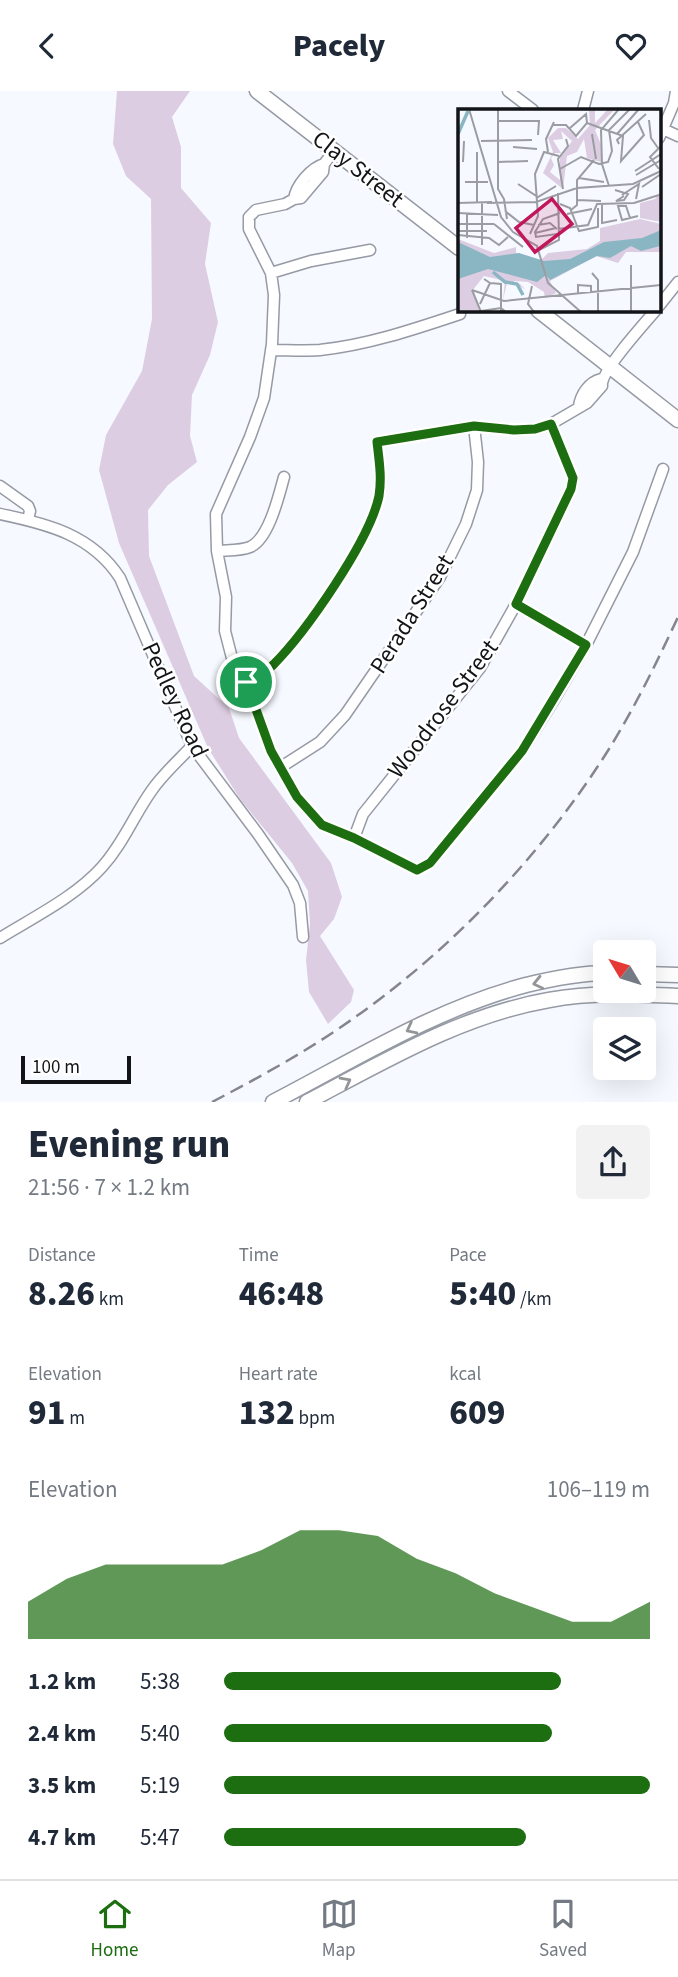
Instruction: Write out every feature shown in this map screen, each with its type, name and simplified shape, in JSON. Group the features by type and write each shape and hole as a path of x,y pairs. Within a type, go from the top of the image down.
{"main road":[{"name":"Clay Street","path":"257,91 458,247"},
{"path":"539,311 605,372 678,420"},
{"path":"273,1102 432,1018 490,995 545,980 593,974"},
{"path":"656,974 678,975"},
{"path":"307,1102 443,1032 501,1010 568,997 678,996"}],"street":[{"path":"508,91 532,109"},
{"path":"583,109 588,91"},
{"path":"676,91 661,134 678,136"},
{"path":"334,151 324,164 323,172 301,198 256,209 249,217 249,229 271,273 274,295 271,350 264,398 216,514 217,551 226,597 225,631 233,662 246,682 271,751 297,797 322,825 417,870 430,863 522,751 586,645 633,552 663,469"},
{"path":"271,273 312,261 370,250"},
{"path":"660,304 678,282"},
{"path":"246,682 272,666 313,617 355,550 372,518 379,496 381,476 377,442 474,426 514,430 535,429 551,424 587,403 601,386 605,372 655,311"},
{"path":"271,350 319,350 352,345 460,314"},
{"name":"Woodrose Street","path":"354,838 363,814 480,668 516,604 571,489 573,478 551,424"},
{"name":"Perada Street","path":"281,767 320,742 345,715 440,577 466,524 477,490 478,461 474,426"},
{"path":"217,551 250,547 260,539 274,512 284,477"},
{"path":"0,486 28,506 28,520"},
{"name":"Pedley Road","path":"0,515 28,520 70,534 108,561 120,578 192,746 293,885 300,903 303,937"},
{"path":"516,604 586,645"},
{"path":"0,938 64,898 96,873 125,837 152,789 192,746"}],"shaded area":[{"path":"117,91 190,91 172,117 181,147 181,188 211,223 205,264 218,322 210,355 192,395 190,436 197,462 168,485 148,510 149,556 194,676 229,708 239,738 331,863 342,897 334,919 320,936 354,990 351,1002 328,1024 309,992 306,960 310,924 308,891 292,863 240,799 208,748 119,543 99,470 106,435 142,371 152,319 151,199 126,176 113,144"}],"railway":[{"path":"212,1102 310,1047 380,999 454,936 489,901 553,828 609,749 678,617"}],"route":[{"path":"551,424 569,464 573,478 571,489 516,604 586,645 522,751 430,863 417,870 322,825 297,797 271,751 246,682 272,666 313,617 355,550 372,518 379,496 381,476 377,442 474,426 514,430 535,429 551,424"}]}
